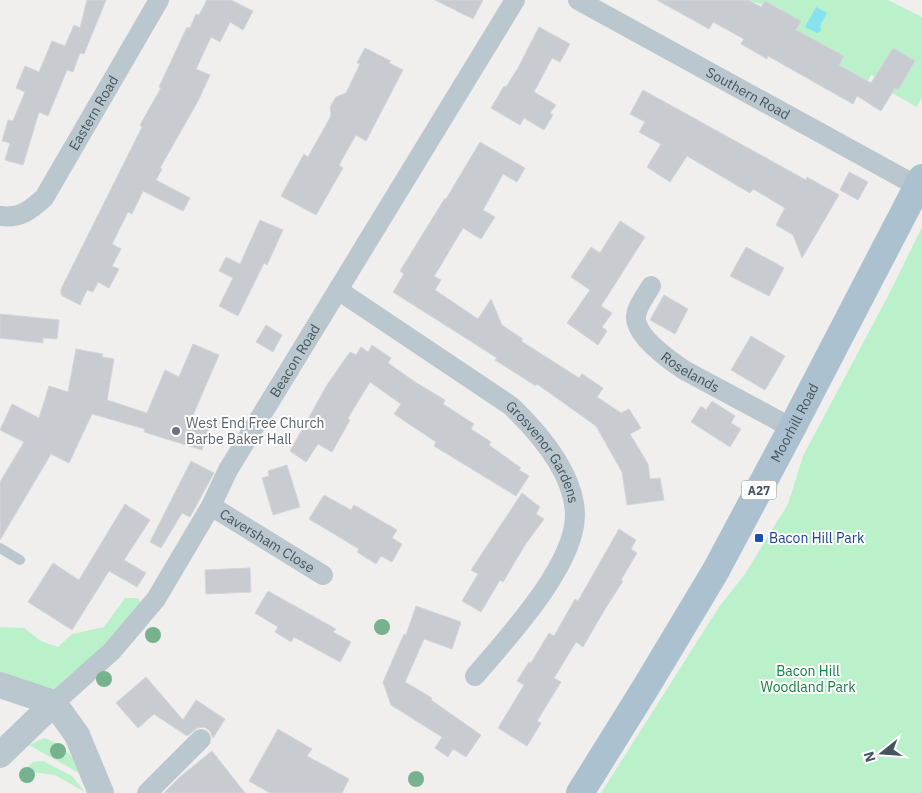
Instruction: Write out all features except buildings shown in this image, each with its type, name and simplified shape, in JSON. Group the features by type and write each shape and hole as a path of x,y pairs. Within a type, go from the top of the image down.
{"main road":[{"name":"Moorhill Road","path":"580,793 715,572 920,182"}],"street":[{"name":"Eastern Road","path":"8,217 29,211 44,198 160,0"},
{"name":"Beacon Road","path":"54,703 112,651 156,599 211,506 228,470 515,0"},
{"name":"Southern Road","path":"578,0 920,182"},
{"name":"Roselands","path":"650,286 635,315 636,325 642,334 669,360 684,370 792,428"},
{"name":"Grosvenor Gardens","path":"338,290 510,406 530,424 546,445 561,469 572,494 575,516 572,537 564,559 539,598 474,676"},
{"name":"Caversham Close","path":"211,506 323,576"},
{"path":"0,685 54,703 77,735 102,793"},
{"path":"0,755 54,703"},
{"path":"147,793 201,739"}],"lane":[{"path":"0,548 20,560"}],"green space":[{"path":"748,0 888,0 922,17 922,97 917,107 892,93 895,89 898,90 915,61 893,48 875,77 871,75 868,81 829,59 833,50 821,43 816,51 792,38 797,29 776,18 781,9 765,1 763,5"},
{"name":"Bacon Hill Woodland Park","path":"922,227 922,793 601,793 719,607 745,574 788,504 803,456 889,294"},
{"path":"125,598 138,598 142,605 54,694 0,677 0,627 24,628 41,641 58,647 72,634 104,627"},
{"path":"44,738 51,740 68,752 84,776 29,745"},
{"path":"43,761 72,776 85,792 55,775 24,771 33,762"}],"water":[{"path":"816,7 827,13 820,26 821,31 817,33 805,27"}],"place":[{"name":"West End Free Church Barbe Baker Hall","path":"176,431"},
{"name":"Bacon Hill Park","path":"759,538"}]}
